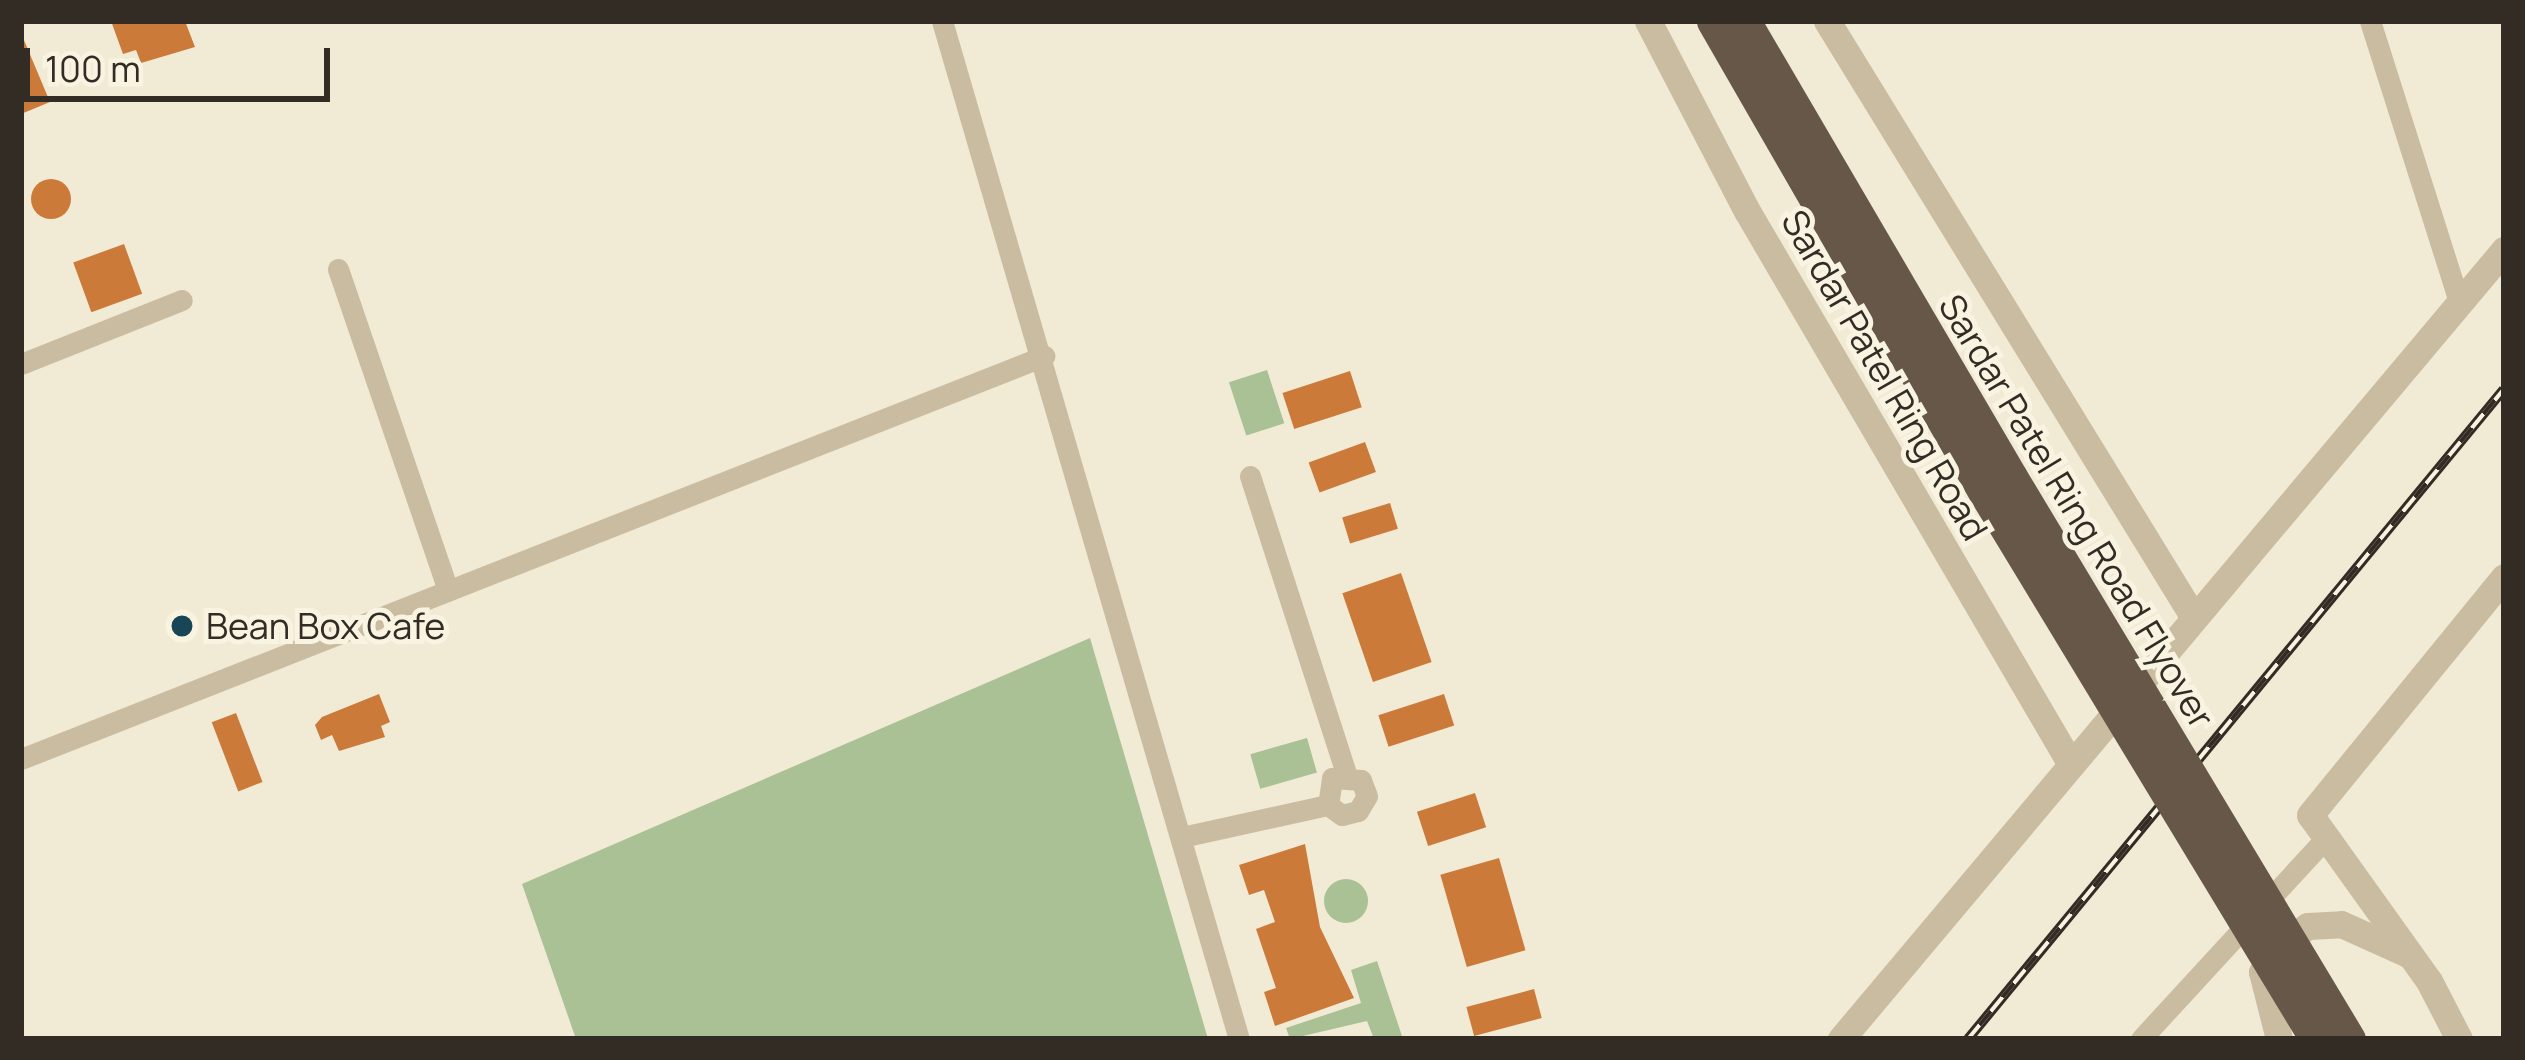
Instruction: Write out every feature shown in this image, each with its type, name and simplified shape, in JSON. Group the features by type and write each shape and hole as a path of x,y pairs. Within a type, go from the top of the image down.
{"highway":[{"name":"Sardar Patel Ring Road Flyover","path":"1713,21 1985,493 2316,1039"},
{"name":"Sardar Patel Ring Road Flyover","path":"1744,21 2349,1039"}],"street":[{"path":"942,21 1044,356 1239,1039"},
{"name":"Sardar Patel Ring Road","path":"1648,21 1748,212 2069,761"},
{"path":"1827,21 2192,613"},
{"path":"2370,21 2459,302"},
{"path":"1840,1039 2192,613 2504,250"},
{"path":"338,269 448,590"},
{"path":"21,364 182,300"},
{"path":"21,759 1044,356"},
{"path":"1182,837 1328,805 1342,815 1358,811 1366,796 1361,780 1346,773 1250,476"},
{"path":"2141,1039 2318,826 2504,577"},
{"path":"2318,826 2410,955 2459,1039"},
{"path":"2279,1039 2262,972 2279,946 2308,926 2341,924 2410,955"}],"green space":[{"path":"1267,370 1284,423 1246,436 1229,382"},
{"path":"1090,638 1208,1039 576,1039 522,884"},
{"path":"1307,738 1317,773 1260,789 1250,754"},
{"path":"1346,879 1361,886 1368,901 1361,916 1346,923 1331,916 1324,901 1331,886"},
{"path":"1377,961 1403,1039 1374,1039 1367,1021 1290,1039 1286,1028 1361,1003 1351,970"}],"building":[{"path":"111,21 185,21 195,47 141,63 136,50 123,54"},
{"path":"21,33 50,102 21,114"},
{"path":"51,179 65,185 71,199 65,213 51,219 37,213 31,199 37,185"},
{"path":"124,244 142,294 91,312 73,262"},
{"path":"1350,371 1362,407 1294,429 1282,393"},
{"path":"1365,442 1376,472 1320,493 1309,463"},
{"path":"1390,503 1398,529 1350,543 1342,518"},
{"path":"1401,573 1432,662 1373,682 1342,593"},
{"path":"379,694 390,722 381,726 385,737 339,751 332,735 321,740 315,725 322,717"},
{"path":"1444,694 1454,725 1389,747 1378,715"},
{"path":"236,713 263,782 238,791 212,722"},
{"path":"1475,793 1486,827 1428,846 1417,812"},
{"path":"1305,844 1320,927 1354,998 1275,1026 1264,992 1276,988 1256,929 1275,922 1264,890 1249,895 1239,865"},
{"path":"1499,858 1525,950 1467,967 1440,875"},
{"path":"1534,989 1542,1018 1474,1036 1466,1007"}],"railway":[{"path":"1968,1039 2504,389"}],"place":[{"name":"Bean Box Cafe","path":"182,626"}]}
